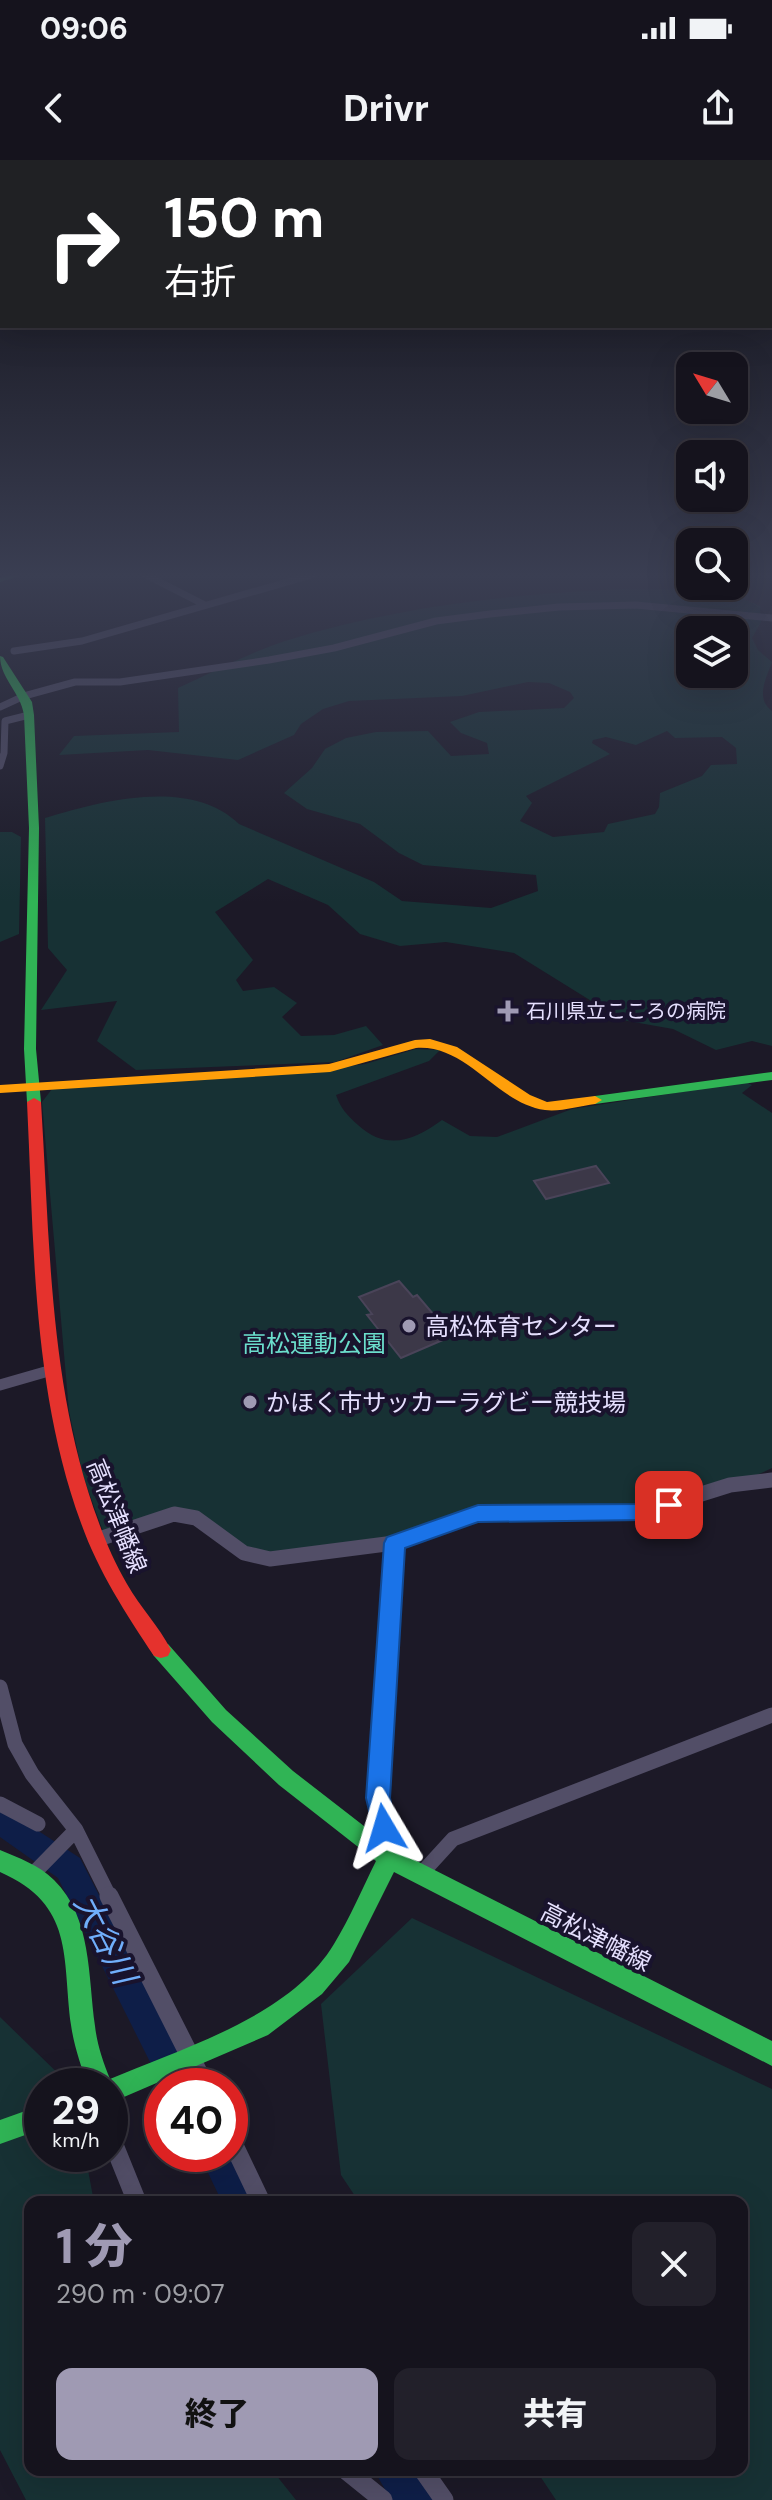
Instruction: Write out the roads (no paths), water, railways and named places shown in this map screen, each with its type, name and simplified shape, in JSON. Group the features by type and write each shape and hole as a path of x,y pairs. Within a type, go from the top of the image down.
{"main road":[{"name":"高松津幡線","path":"19,683 29,715 34,828 30,1049 52,1370 63,1443 80,1503 110,1574 140,1624 179,1673 232,1729 286,1778 389,1858 772,2054"},
{"path":"0,1089 330,1068 415,1044 430,1043 452,1050 525,1098 546,1106 772,1076"},
{"path":"128,2083 260,2027 314,1986 341,1954 389,1858 378,1798 394,1543"},
{"path":"0,1861 38,1868 66,1916 75,1945 88,2055 93,2068"},
{"path":"0,2132 24,2123"}],"street":[{"path":"0,707 24,696 71,683"},
{"path":"0,766 4,753 5,721 29,715"},
{"path":"0,1385 52,1370"},
{"path":"96,1540 174,1514 184,1514 196,1518 244,1553 270,1559 394,1543 478,1514 644,1512 730,1485 772,1480"},
{"path":"0,1687 15,1744 73,1833 195,2068"},
{"path":"421,1874 453,1839 772,1715"},
{"path":"0,1804 38,1824"},
{"path":"38,1868 73,1833"},
{"path":"125,2172 135,2196"},
{"path":"247,2172 258,2196"},
{"path":"353,2476 383,2500"},
{"path":"427,2476 444,2500"}],"waterway":[{"name":"大谷川","path":"0,1820 69,1868 171,2068"},
{"name":"大谷川","path":"225,2172 238,2196"},
{"name":"大谷川","path":"397,2476 415,2500"}],"place":[{"name":"石川県立こころの病院","path":"508,1011"},
{"name":"高松体育センター","path":"409,1326"},
{"name":"かほく市サッカーラグビー競技場","path":"250,1402"}],"park label":[{"name":"高松運動公園","path":"314,1343"}]}
